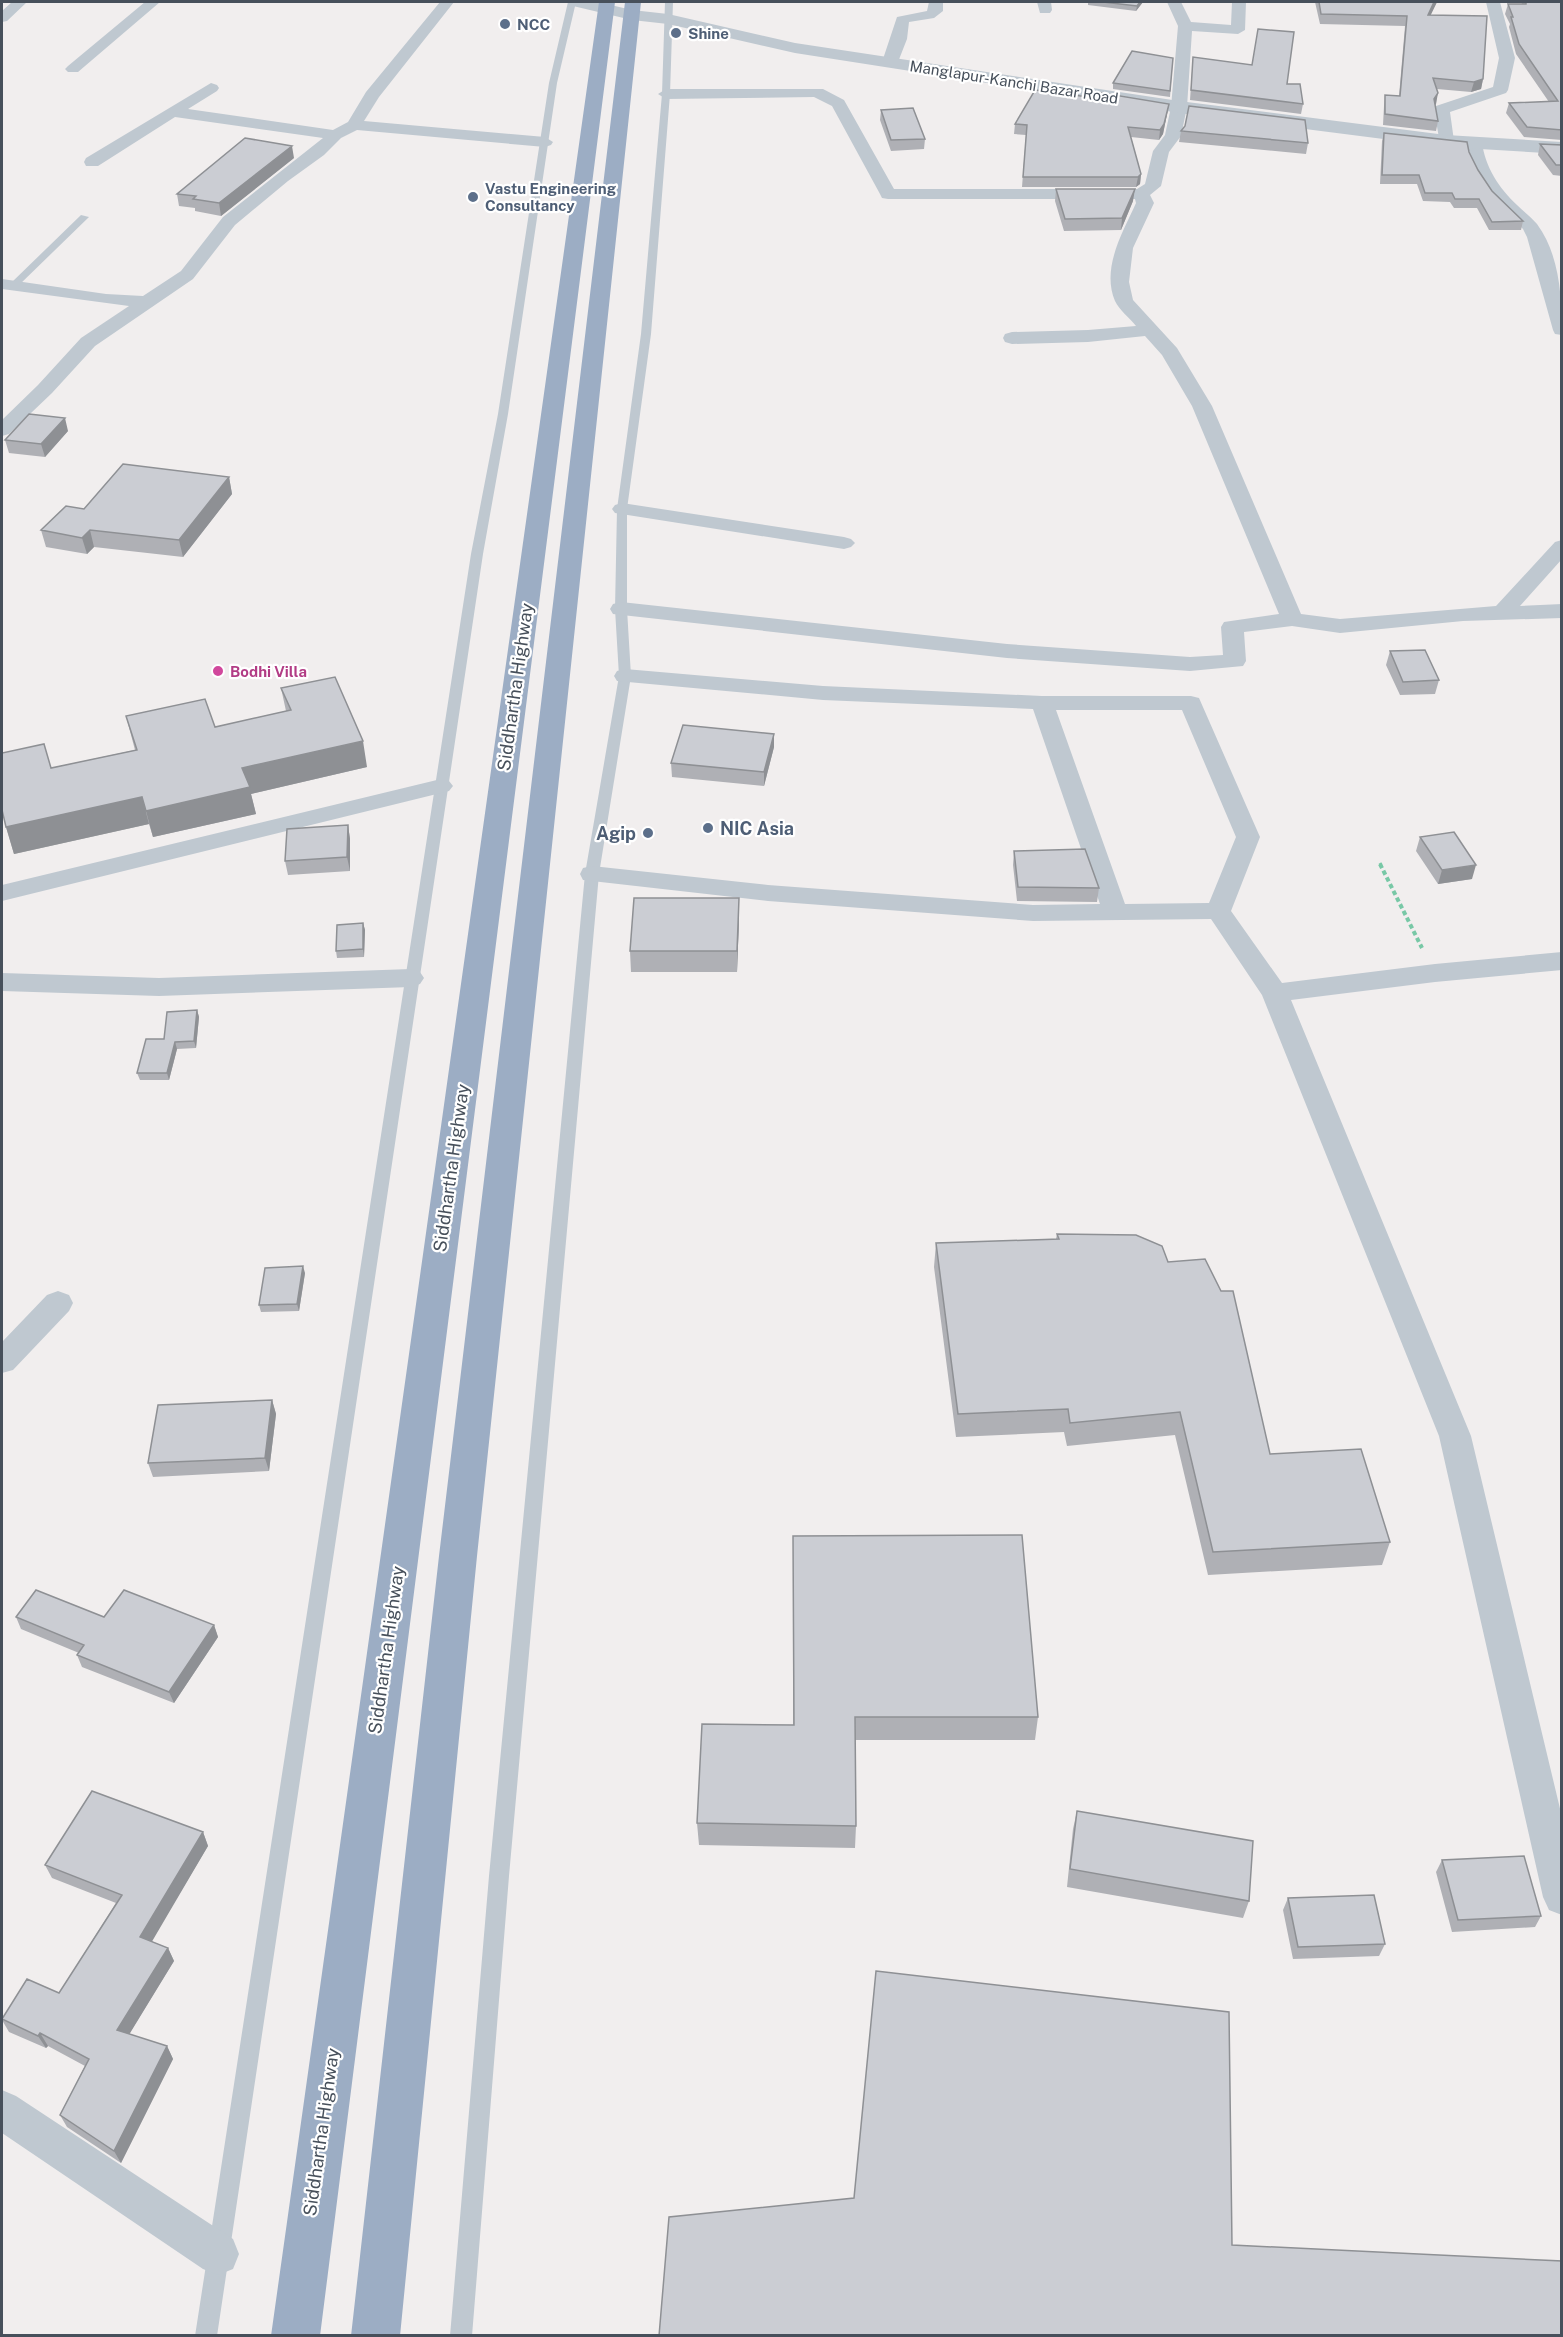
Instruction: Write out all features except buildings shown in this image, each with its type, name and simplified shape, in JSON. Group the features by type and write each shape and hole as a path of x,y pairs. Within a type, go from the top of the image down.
{"highway":[{"name":"Siddhartha Highway","path":"295,2336 612,5"},
{"path":"375,2336 458,1556 612,5"}],"street":[{"path":"2,18 20,2"},
{"path":"73,69 153,2"},
{"path":"2,430 45,389 88,342 187,275 229,221 282,177 318,152 335,135 354,125 372,94 447,2"},
{"path":"890,63 899,39 902,20 908,17 932,15 936,11 936,2"},
{"path":"666,94 817,92 837,103 888,194 1141,194 1153,186 1161,152 1173,136 1179,107 1185,26 1174,2"},
{"path":"1238,50 1239,2"},
{"path":"1446,141 1442,109 1500,90 1507,58 1493,2"},
{"name":"Manglapur-Kanchi Bazar Road","path":"612,5 668,10 795,48 1179,107 1446,141 1562,148"},
{"path":"1185,26 1238,30"},
{"path":"92,162 211,88"},
{"path":"173,112 335,135"},
{"path":"354,125 545,142"},
{"path":"1474,142 1474,151 1487,180 1510,208 1532,229 1538,241 1554,309 1562,330"},
{"path":"1141,194 1145,203 1124,248 1120,282 1124,301 1170,352 1202,406 1292,619"},
{"path":"8,285 106,299 146,302"},
{"path":"1012,338 1088,336 1149,330"},
{"path":"622,509 844,543"},
{"path":"1503,612 1562,546"},
{"path":"621,609 1007,651 1190,664 1235,661 1233,627 1292,619 1340,626 1462,614 1562,611"},
{"path":"625,676 824,693 1042,703 1191,704 1248,837 1218,911"},
{"path":"1042,703 1116,911"},
{"path":"2,893 441,786"},
{"path":"591,874 768,893 1033,914 1218,911"},
{"path":"1218,911 1275,993 1455,1436 1562,1898"},
{"path":"1275,993 1435,973 1562,962"},
{"path":"2,982 159,987 411,978"},
{"path":"2,1361 58,1303"},
{"path":"2,2110 218,2254"}],"lane":[{"path":"206,2336 475,566 503,414 553,83 572,2"},
{"path":"460,2336 499,1876 591,874 625,676 621,609 622,509 646,334 666,94 668,10"},
{"path":"8,285 84,217"}],"path":[{"path":"1380,863 1435,973"}],"place":[{"name":"NCC","path":"505,24"},
{"name":"Shine","path":"676,33"},
{"name":"Vastu Engineering Consultancy","path":"473,197"},
{"name":"Bodhi Villa","path":"218,671"},
{"name":"NIC Asia","path":"708,828"},
{"name":"Agip","path":"648,833"}]}
